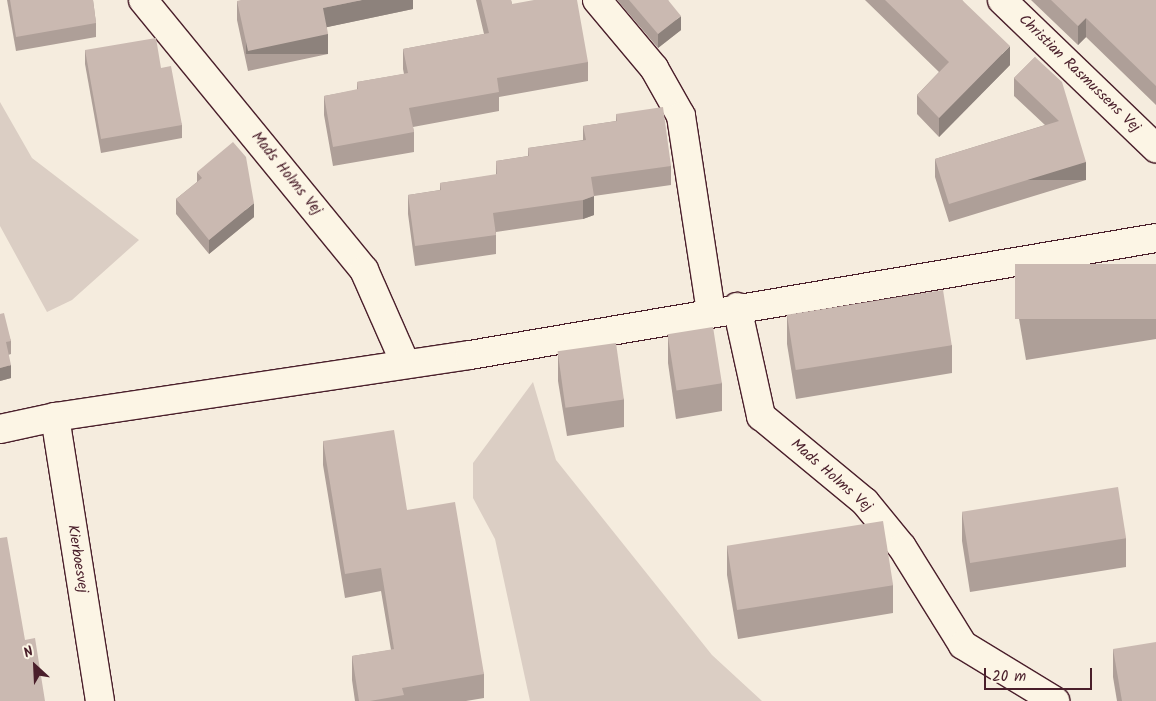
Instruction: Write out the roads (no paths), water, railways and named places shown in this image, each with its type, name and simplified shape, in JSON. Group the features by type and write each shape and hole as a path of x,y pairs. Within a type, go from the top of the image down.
{"street":[{"name":"Mads Holms Vej","path":"143,0 364,270 405,363"},
{"name":"Mads Holms Vej","path":"597,0 654,68 681,116 724,309 761,416 865,502 902,547 963,646 1055,701"},
{"name":"Christian Rasmussens Vej","path":"1002,0 1156,148"},
{"path":"0,430 55,417 292,384 724,309 1156,238"},
{"name":"Kierboesvej","path":"55,417 100,701"}]}
